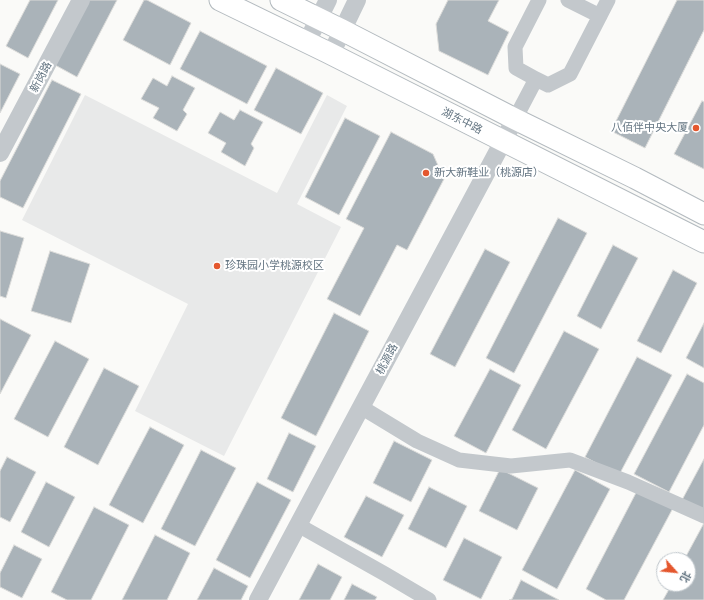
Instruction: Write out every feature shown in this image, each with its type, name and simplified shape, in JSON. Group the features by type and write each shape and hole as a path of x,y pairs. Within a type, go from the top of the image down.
{"main road":[{"name":"湖东中路","path":"220,0 307,42 704,242"},
{"path":"281,0 704,214"}],"street":[{"name":"新岗路","path":"0,153 81,0"},
{"path":"307,42 328,0"},
{"path":"331,54 357,0"},
{"path":"539,0 515,47 516,68 548,85 570,74 608,0"},
{"path":"568,0 600,16"},
{"path":"516,119 536,79"},
{"name":"桃源路","path":"258,600 516,119"},
{"path":"361,407 417,441 459,460 511,466 570,460 628,482 704,516"},
{"path":"298,525 429,600"}],"shaded area":[{"name":"珍珠园小学桃源校区","path":"85,95 277,193 327,95 347,106 297,204 341,227 224,456 135,411 188,304 22,220"}],"building":[{"path":"30,0 58,0 28,58 6,46"},
{"path":"89,0 117,0 77,77 55,65"},
{"path":"144,0 147,0 191,23 170,65 123,40"},
{"path":"448,0 499,0 488,21 509,32 488,75 439,51 436,24"},
{"path":"677,0 704,0 704,30 645,148 611,131"},
{"path":"200,31 267,66 247,104 180,69"},
{"path":"0,64 20,74 0,113"},
{"path":"276,68 323,93 301,134 254,110"},
{"path":"172,76 195,88 183,110 187,114 177,131 153,118 159,108 141,99 153,78 167,86"},
{"path":"52,80 81,94 23,208 0,197 0,181"},
{"name":"八佰伴中央大厦","path":"702,101 704,102 704,169 674,154"},
{"path":"240,110 263,122 251,144 254,148 245,166 221,152 226,143 208,133 220,112 234,120"},
{"path":"345,118 380,136 339,215 305,197"},
{"path":"391,132 433,154 444,179 407,250 397,245 360,316 327,299 364,228 346,219"},
{"path":"558,218 587,233 514,373 486,358"},
{"path":"0,231 24,238 6,298 0,296"},
{"path":"613,245 638,258 601,329 577,316"},
{"path":"485,249 510,262 455,367 430,354"},
{"path":"50,251 90,264 71,323 31,311"},
{"path":"673,270 697,283 661,353 637,341"},
{"path":"334,313 369,331 316,436 281,418"},
{"path":"0,319 31,335 0,394"},
{"path":"704,323 704,368 686,358"},
{"path":"564,331 599,349 546,449 512,430"},
{"path":"55,341 89,359 48,437 14,419"},
{"path":"637,357 672,375 619,475 585,457"},
{"path":"104,368 139,386 98,465 64,447"},
{"path":"490,369 521,385 486,453 454,436"},
{"path":"687,374 704,383 704,425 669,492 634,474"},
{"path":"150,427 184,445 143,523 109,505"},
{"path":"289,433 316,446 293,492 267,479"},
{"path":"394,441 432,460 411,502 373,483"},
{"path":"201,450 236,468 195,546 161,529"},
{"path":"7,457 36,472 10,522 0,517 0,471"},
{"path":"704,459 704,511 682,500"},
{"path":"500,469 538,488 517,530 479,511"},
{"path":"575,470 610,489 557,589 522,570"},
{"path":"46,482 75,497 49,547 21,532"},
{"path":"257,482 291,500 250,578 216,560"},
{"path":"429,487 467,506 446,548 408,529"},
{"path":"638,489 673,508 624,600 606,600 586,589"},
{"path":"366,496 404,515 382,557 344,537"},
{"path":"94,507 129,525 91,600 67,600 51,592"},
{"path":"704,523 704,600 663,600 668,592 696,592 696,552 688,552"},
{"path":"155,535 190,553 167,600 122,600"},
{"path":"464,538 502,557 481,599 443,580"},
{"path":"14,545 42,559 22,598 0,587 0,573"},
{"path":"318,564 342,577 330,600 299,600"},
{"path":"214,568 248,586 241,600 197,600"},
{"path":"521,580 559,600 509,600 512,599"},
{"path":"352,584 377,597 375,600 344,600"}],"place":[{"name":"八佰伴中央大厦","path":"696,128"},
{"name":"新大新鞋业（桃源店）","path":"426,173"},
{"name":"珍珠园小学桃源校区","path":"217,266"}]}
